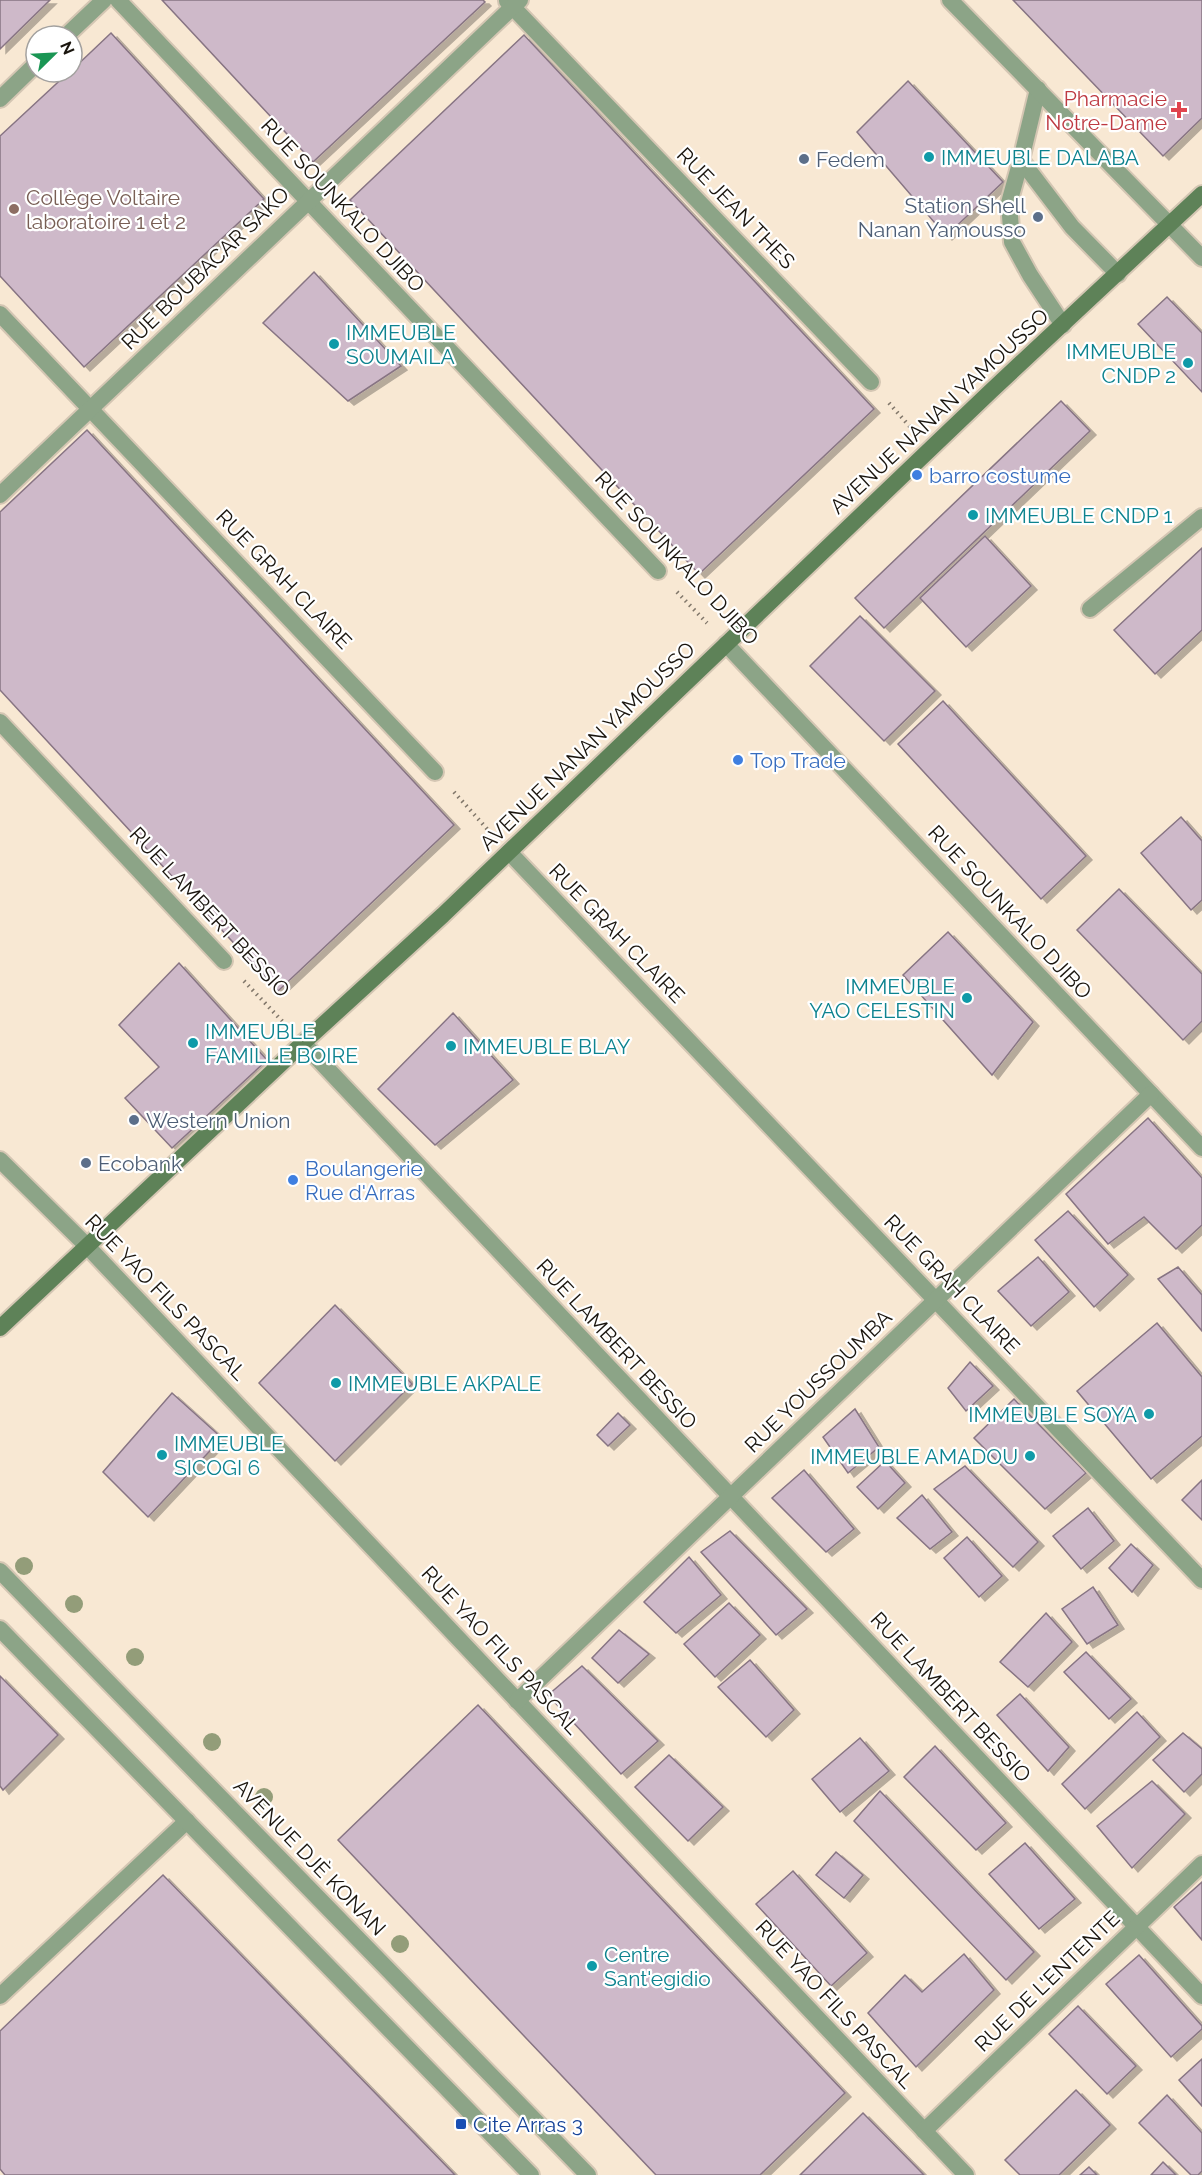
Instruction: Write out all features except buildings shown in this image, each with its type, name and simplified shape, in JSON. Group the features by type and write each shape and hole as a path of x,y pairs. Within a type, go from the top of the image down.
{"main road":[{"name":"AVENUE NANAN YAMOUSSO","path":"0,1328 509,852 991,391 1202,194"}],"street":[{"path":"79,24 104,0"},
{"name":"RUE SOUNKALO DJIBO","path":"118,0 658,572"},
{"path":"950,0 1202,258"},
{"name":"RUE BOUBACAR SAKO","path":"0,495 308,202 513,2"},
{"name":"RUE JEAN THES","path":"513,2 871,382"},
{"path":"0,99 24,76"},
{"path":"1038,89 1009,203 1012,243 1063,326"},
{"path":"1021,160 1072,227 1118,274"},
{"name":"RUE GRAH CLAIRE","path":"0,314 435,771"},
{"path":"1090,609 1202,517"},
{"name":"RUE SOUNKALO DJIBO","path":"726,644 1202,1148"},
{"name":"RUE LAMBERT BESSIO","path":"0,722 224,961"},
{"name":"RUE GRAH CLAIRE","path":"509,852 1202,1580"},
{"name":"RUE LAMBERT BESSIO","path":"303,1043 1202,1996"},
{"name":"RUE YOUSSOUMBA","path":"517,1701 1151,1094"},
{"name":"RUE YAO FILS PASCAL","path":"0,1160 87,1246 966,2175"},
{"name":"AVENUE DJÈ KONAN","path":"0,1571 588,2175"},
{"path":"0,1629 531,2175"},
{"path":"0,1996 187,1821"},
{"name":"RUE DE L'ENTENTE","path":"924,2131 1202,1864"}],"path":[{"path":"871,382 931,450"},
{"name":"RUE SOUNKALO DJIBO","path":"658,572 726,644"},
{"path":"435,771 509,852"},
{"name":"RUE LAMBERT BESSIO","path":"224,961 303,1043"}],"place":[{"name":"Pharmacie Notre-Dame","path":"1179,110"},
{"name":"IMMEUBLE DALABA","path":"929,157"},
{"name":"Fedem","path":"804,159"},
{"name":"Collège Voltaire laboratoire 1 et 2","path":"14,209"},
{"name":"Station Shell Nanan Yamousso","path":"1038,217"},
{"name":"IMMEUBLE SOUMAILA","path":"334,344"},
{"name":"IMMEUBLE CNDP 2","path":"1188,363"},
{"name":"barro costume","path":"917,475"},
{"name":"IMMEUBLE CNDP 1","path":"973,515"},
{"name":"Top Trade","path":"738,760"},
{"name":"IMMEUBLE YAO CELESTIN","path":"967,998"},
{"name":"IMMEUBLE FAMILLE BOIRE","path":"193,1043"},
{"name":"IMMEUBLE BLAY","path":"451,1046"},
{"name":"Western Union","path":"134,1120"},
{"name":"Ecobank","path":"86,1163"},
{"name":"Boulangerie Rue d'Arras","path":"293,1180"},
{"name":"IMMEUBLE AKPALE","path":"336,1383"},
{"name":"IMMEUBLE SOYA","path":"1149,1414"},
{"name":"IMMEUBLE SICOGI 6","path":"162,1455"},
{"name":"IMMEUBLE AMADOU","path":"1030,1456"},
{"name":"Centre Sant'egidio","path":"592,1966"},
{"name":"Cite Arras 3","path":"461,2124"}]}
